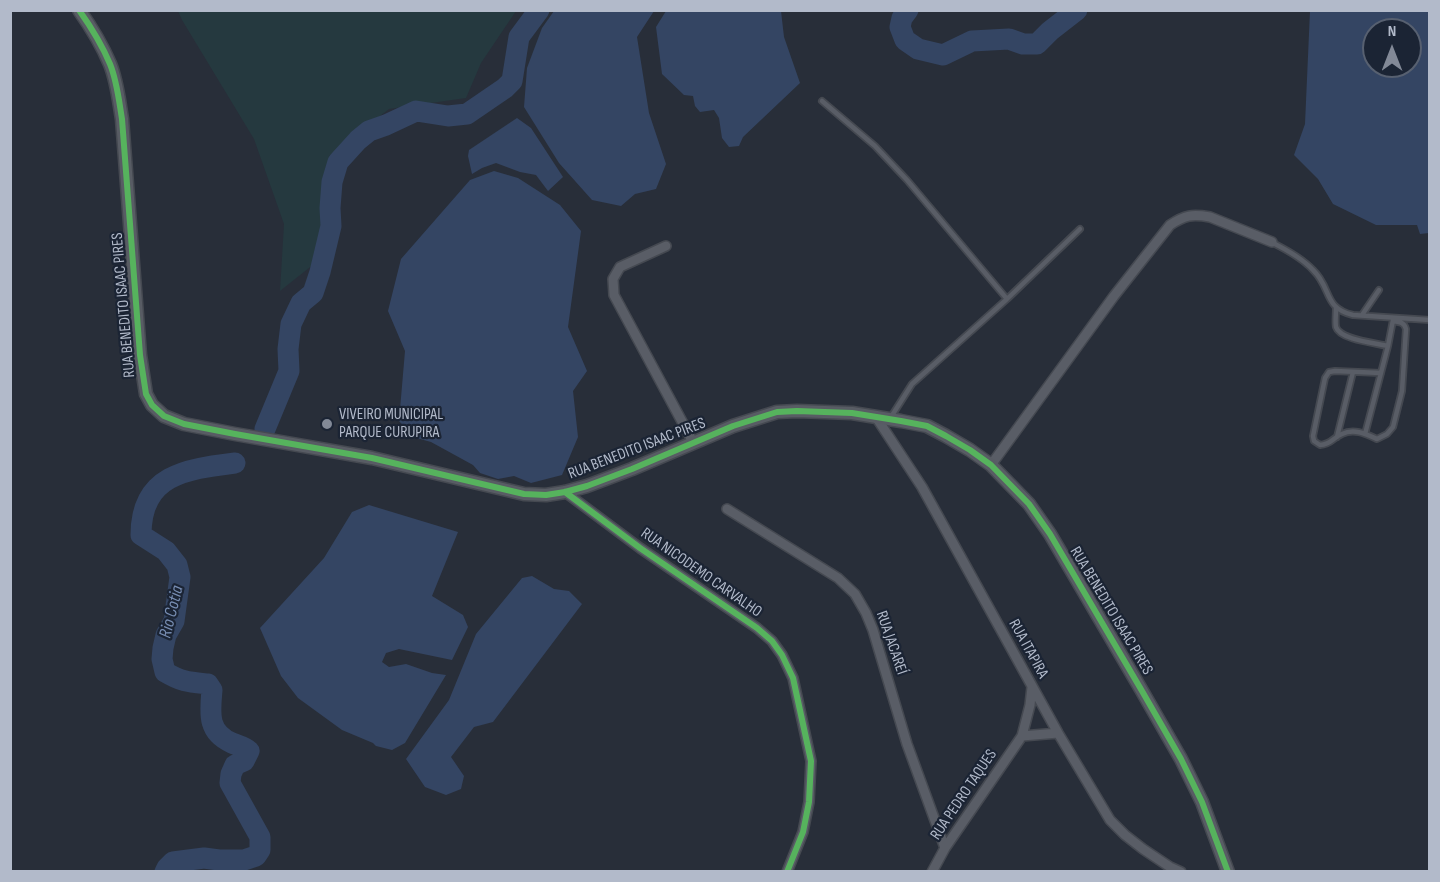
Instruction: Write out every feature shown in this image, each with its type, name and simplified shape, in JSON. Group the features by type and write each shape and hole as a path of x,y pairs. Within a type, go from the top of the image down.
{"street":[{"name":"RUA BENEDITO ISAAC PIRES","path":"79,10 110,65 118,96 122,119 140,355 146,394 152,405 164,416 184,424 372,458 524,494 546,495 587,486 693,442 777,412 852,413 927,426 970,450 991,465 1029,504 1050,534 1181,759 1203,802 1228,872"},
{"path":"991,465 1113,296 1170,225 1188,215 1199,215 1210,217 1272,242"},
{"path":"666,246 620,267 613,279 614,295 693,442"},
{"name":"RUA ITAPIRA","path":"876,417 922,487 1032,687 1110,820 1125,835 1169,869 1181,872"},
{"name":"RUA NICODEMO CARVALHO","path":"564,492 640,548 757,628 772,641 782,655 793,678 811,761 809,802 803,832 787,872"},
{"name":"RUA JACAREÍ","path":"727,509 838,578 855,594 873,630 907,744 945,848"},
{"name":"RUA PEDRO TAQUES","path":"932,872 945,848 1022,736 1032,687"},
{"path":"1022,736 1058,733"}],"lane":[{"path":"822,101 883,154 1007,299"},
{"path":"889,419 912,384 1007,299 1080,229"},
{"path":"1272,242 1312,268 1320,277 1332,303 1343,312 1394,319 1430,320"},
{"path":"1362,315 1379,290"},
{"path":"1336,308 1336,327 1344,337 1388,346"},
{"path":"1365,434 1394,319"},
{"path":"1381,373 1329,372 1325,378 1313,436 1314,441 1320,445 1329,445 1343,433 1360,432 1377,439 1387,434 1393,427 1402,391 1406,329 1402,322 1394,319"},
{"path":"1337,437 1353,372"}],"shaded area":[{"path":"178,11 516,11 481,63 466,98 389,109 329,156 324,256 280,291 284,224 254,139"}],"water":[{"path":"554,11 654,11 637,37 649,113 666,164 656,189 635,194 621,206 592,200 559,163 524,107 527,68 542,28"},
{"path":"666,11 781,11 784,37 800,83 743,137 739,146 729,147 722,138 719,118 714,110 700,112 695,106 693,96 684,95 662,74 656,27"},
{"path":"1310,11 1429,11 1429,233 1420,234 1417,225 1376,225 1333,204 1318,179 1294,155 1305,124"},
{"path":"517,118 531,128 563,177 548,191 536,175 496,163 472,174 469,150"},
{"path":"494,171 518,178 560,205 581,231 568,327 587,371 573,391 578,437 562,475 531,483 514,476 498,479 480,473 473,465 431,442 413,437 399,421 405,351 388,311 401,259 470,180"},
{"path":"369,505 458,532 432,596 463,615 468,627 452,660 399,649 386,653 382,662 389,667 406,664 446,675 405,743 392,750 376,746 342,730 298,698 281,676 260,628 324,558 352,512"},
{"path":"532,576 554,589 569,591 582,604 493,722 474,727 451,757 464,776 461,789 446,795 425,787 406,759 449,700 476,634 522,578"}],"waterway":[{"name":"Rio Cotia","path":"265,429 289,371 288,349 291,324 301,303 313,293 320,272 331,226 332,182 338,162 369,131 416,111 448,116 467,114 505,88 512,81 519,37 539,10"},
{"name":"Rio Cotia","path":"908,10 902,18 900,27 905,40 918,49 943,55 972,41 1009,39 1023,44 1037,44 1077,10"},
{"name":"Rio Cotia","path":"165,872 173,862 204,858 244,860 256,856 260,850 260,837 230,783 235,765 244,761 249,751 224,739 214,727 211,714 212,690 208,684 185,681 165,672 162,659 163,648 166,635 174,621 180,577 177,565 166,551 141,535 143,515 149,499 158,487 184,472 235,463"}],"cycle path":[{"path":"79,10 103,50 116,84 122,119 140,355 146,394 152,405 164,416 184,424 372,458 524,494 546,495 587,486 733,426 777,412 852,413 927,426 970,450 991,465 1029,504 1050,534 1181,759 1202,802 1228,872"},
{"path":"565,492 640,548 757,628 772,641 782,655 793,678 811,761 809,802 803,832 787,872"}],"place":[{"name":"VIVEIRO MUNICIPAL PARQUE CURUPIRA","path":"327,424"}]}
